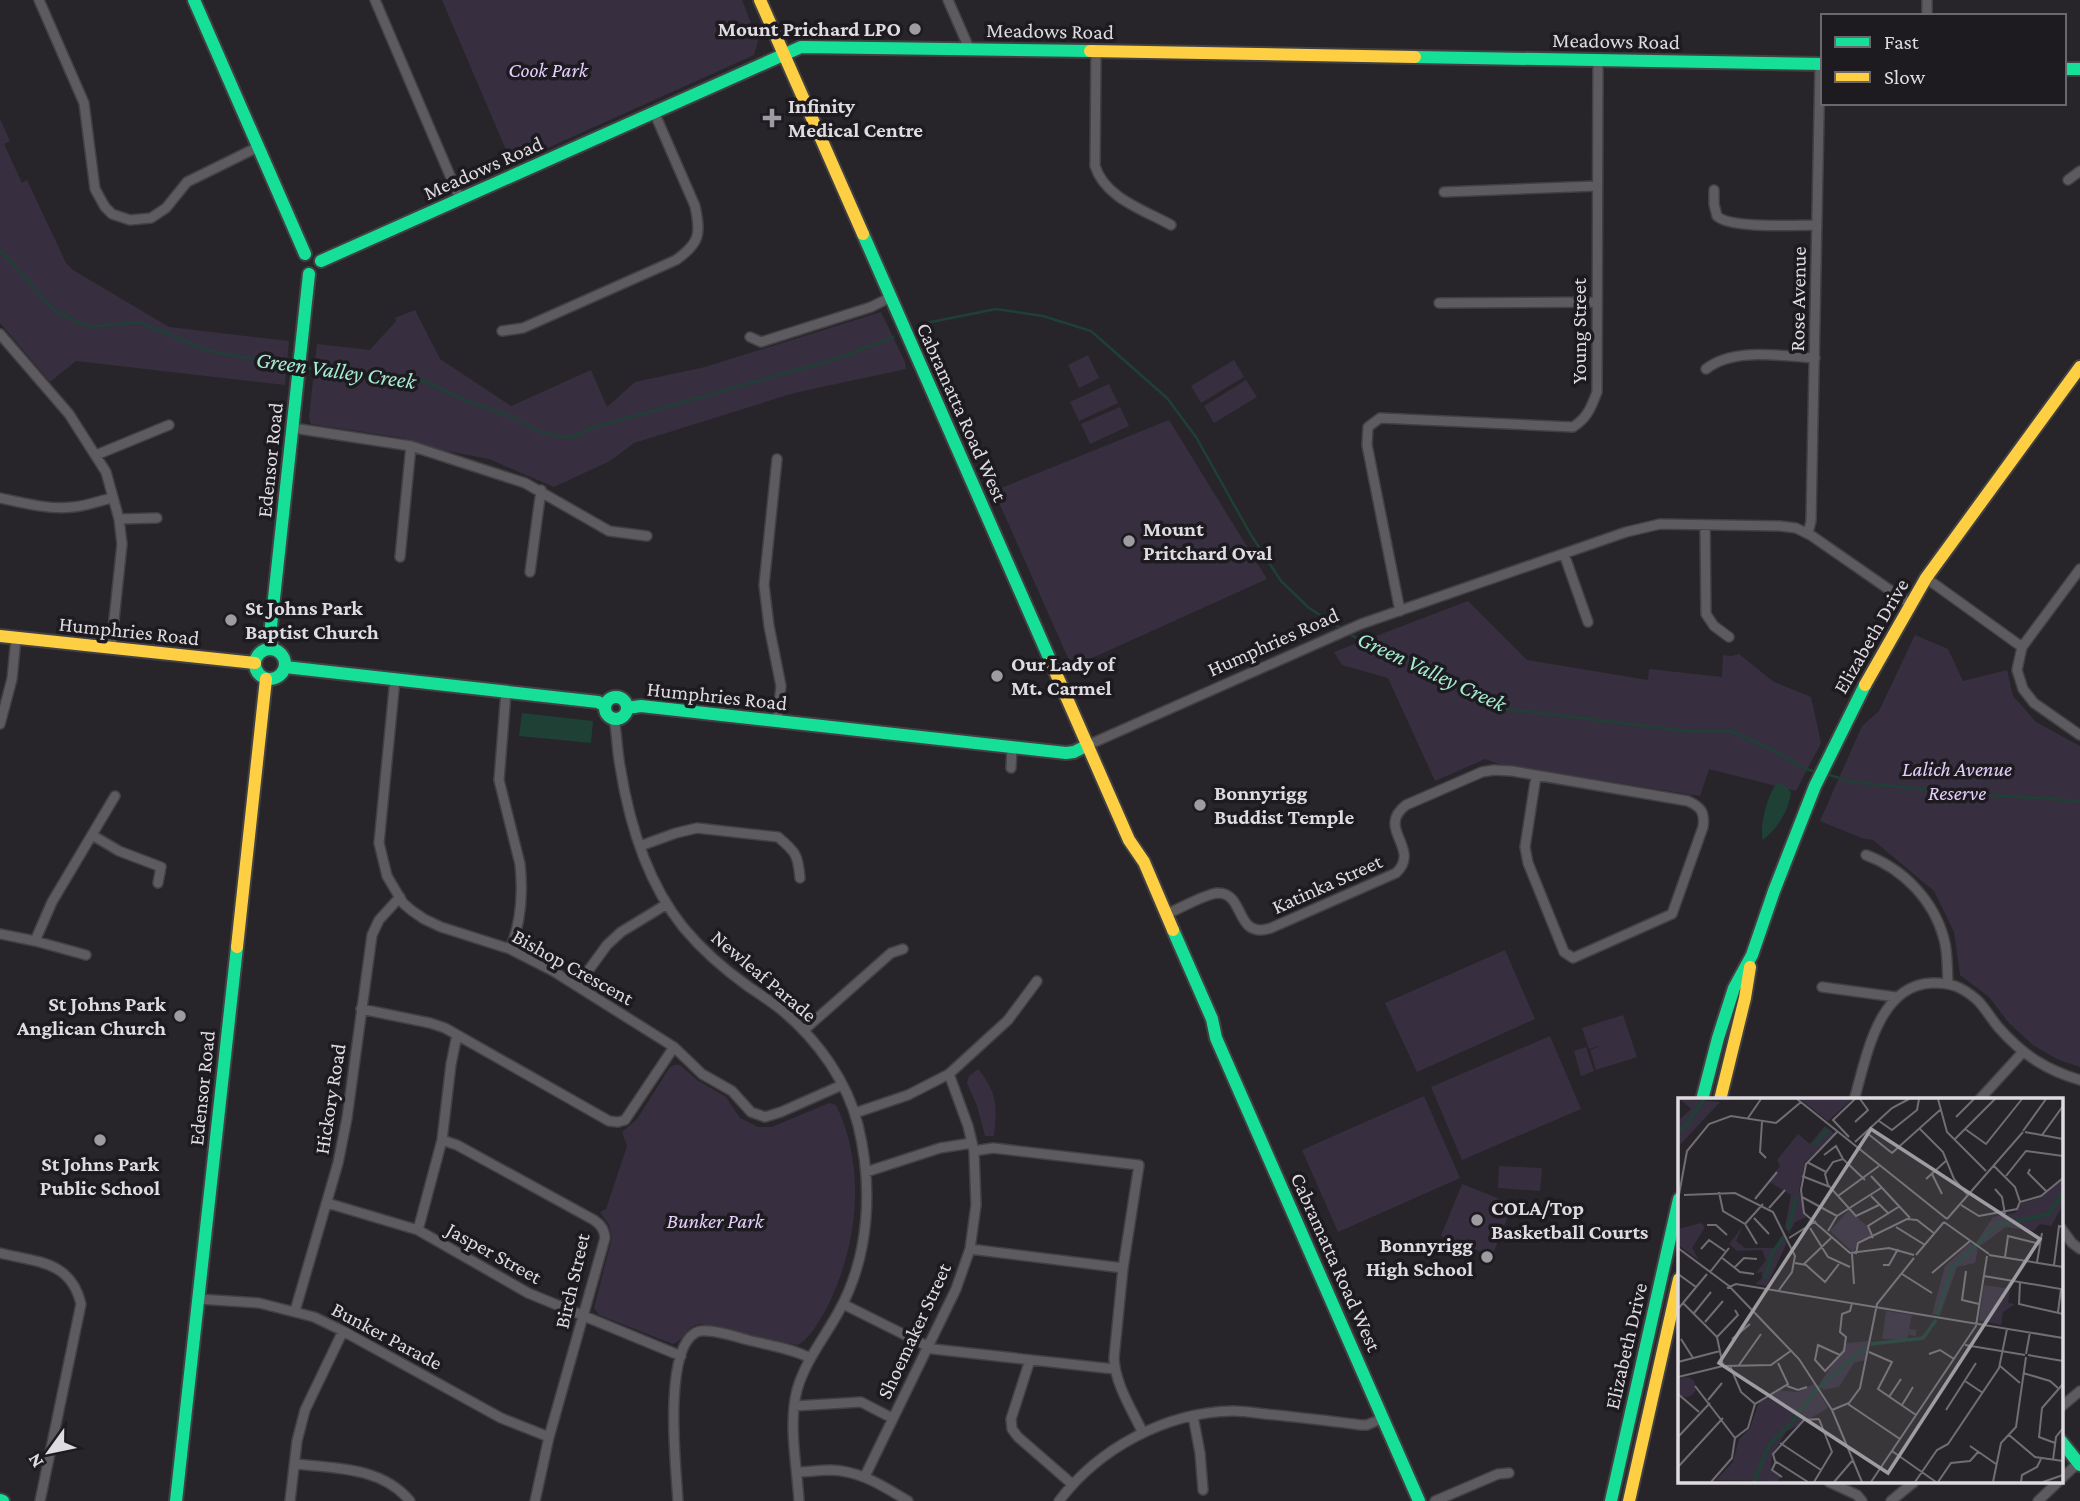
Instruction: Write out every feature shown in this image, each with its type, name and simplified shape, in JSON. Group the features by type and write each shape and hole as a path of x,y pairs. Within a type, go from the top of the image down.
{"main road":[{"path":"194,0 305,254"},
{"name":"Cabramatta Road West","path":"760,0 1088,745 1129,840 1135,865 1189,988 1204,1022 1216,1038"},
{"name":"Meadows Road","path":"321,261 801,47 1821,64"},
{"path":"305,254 315,254 321,261 319,271 309,274 301,267 305,254"},
{"name":"Edensor Road","path":"272,649 271,626 309,274"},
{"name":"Elizabeth Drive","path":"1710,1098 1745,998 1752,955 1778,880 1832,748 1870,674 1926,578 2080,367"},
{"name":"Humphries Road","path":"0,636 255,663"},
{"path":"272,649 283,657 285,667 277,678 266,679 257,673 255,663 263,651 272,649"},
{"path":"285,667 598,702 605,706"},
{"name":"Edensor Road","path":"176,1501 266,679"},
{"path":"618,696 624,700 627,708 624,716 614,719 607,715 605,706 610,698 618,696"},
{"name":"Humphries Road","path":"627,708 641,706 1066,753 1088,745"},
{"name":"Cabramatta Road West","path":"1129,840 1144,862 1167,914 1212,1019 1216,1038 1419,1501"},
{"name":"Elizabeth Drive","path":"1611,1501 1678,1203"},
{"name":"Elizabeth Drive","path":"1629,1501 1678,1283"},
{"path":"2062,1442 2079,1464"}],"street":[{"path":"39,0 85,103 95,188 99,198 112,214 130,220 151,218 166,208 187,181 258,147"},
{"path":"375,0 460,199"},
{"path":"948,0 969,48"},
{"path":"1096,51 1095,166 1098,176 1110,191 1171,225"},
{"name":"Young Street","path":"1400,611 1367,445 1368,426 1380,418 1573,427 1584,419 1592,406 1597,392 1598,60"},
{"name":"Rose Avenue","path":"1808,533 1811,521 1821,64"},
{"path":"502,331 523,328 676,260 689,251 698,238 695,206 654,112"},
{"path":"2068,180 2080,171"},
{"path":"1444,192 1597,186"},
{"path":"1714,190 1717,216 1725,222 1817,225"},
{"path":"750,337 761,342 871,307 891,297"},
{"path":"1439,303 1597,302"},
{"path":"0,334 69,414 106,472 119,519 122,544 111,648"},
{"path":"1706,369 1721,359 1738,355 1815,358"},
{"path":"96,456 169,425"},
{"path":"293,428 411,446 525,482 609,531 647,536"},
{"path":"400,557 411,446"},
{"path":"776,458 764,585 780,686 777,721"},
{"path":"530,572 541,490"},
{"path":"0,498 63,508 112,498"},
{"path":"119,519 157,518"},
{"name":"Humphries Road","path":"1088,745 1361,624 1626,532 1660,524 1796,528 1808,533 1910,604"},
{"path":"1705,525 1706,614 1714,626 1729,637"},
{"path":"1564,554 1588,622"},
{"path":"2079,573 2022,647 2017,670 2023,689 2034,703 2080,735"},
{"path":"1926,578 2022,647"},
{"path":"0,724 12,679 16,638"},
{"name":"Bishop Crescent","path":"394,679 379,843 387,876 411,910 424,919 510,949 578,986 674,1046 702,1073 732,1091 751,1112 765,1117 842,1085"},
{"path":"506,692 499,780 521,876 517,927 510,949"},
{"name":"Newleaf Parade","path":"614,719 626,798 650,875 667,904 681,925 706,951 804,1030 827,1059 855,1113 866,1172 867,1208 863,1242 843,1304 800,1378 794,1406 799,1501"},
{"path":"1011,768 1012,747"},
{"name":"Katinka Street","path":"1167,914 1213,894 1224,894 1233,900 1248,926 1257,931 1271,928 1396,873 1404,862 1405,853 1395,832 1394,821 1398,812 1482,772 1494,770 1536,776 1688,801 1699,806 1703,812 1703,827 1672,915 1573,958 1564,952 1528,863 1525,847 1536,776"},
{"path":"35,941 52,902 115,796"},
{"path":"640,846 698,828 778,837 799,859 800,878"},
{"path":"92,835 119,851 161,867 158,883"},
{"path":"1866,855 1883,861 1925,897 1945,942 1948,983"},
{"name":"Hickory Road","path":"295,1311 338,1163 347,1118 372,934 379,920 400,897"},
{"path":"578,986 607,945 667,904"},
{"path":"0,934 86,955"},
{"path":"804,1030 891,953 903,949"},
{"path":"855,1113 908,1095 949,1074 1007,1020 1037,981"},
{"path":"1855,1098 1865,1057 1880,1022 1896,997 1927,983 1948,983 1963,989 1978,1001 2022,1053 2042,1065 2080,1080"},
{"path":"1822,987 1896,997"},
{"path":"361,1009 430,1023 457,1035 609,1121 618,1122 625,1119 674,1046"},
{"path":"418,1230 442,1140 457,1035"},
{"path":"1981,1098 2022,1053"},
{"name":"Shoemaker Street","path":"865,1476 956,1289 970,1249 976,1205 973,1147 949,1074"},
{"name":"Birch Street","path":"442,1140 479,1157 594,1220 603,1228 604,1238 549,1437 535,1501"},
{"path":"866,1172 940,1148 973,1147 1139,1164 1123,1268 1115,1369 1143,1433"},
{"name":"Jasper Street","path":"327,1203 418,1230 516,1287 681,1356"},
{"path":"2062,1229 2080,1249"},
{"path":"970,1249 1123,1268"},
{"path":"0,1254 49,1265 62,1271 73,1282 81,1304 40,1501"},
{"name":"Bunker Parade","path":"198,1298 251,1302 314,1317 501,1418 549,1437"},
{"path":"843,1304 933,1349 1115,1369"},
{"path":"678,1501 673,1409 681,1356 692,1335 704,1330 781,1348 810,1358"},
{"path":"290,1501 297,1441 304,1410 343,1331"},
{"path":"1030,1360 1013,1414 1012,1429 1072,1484"},
{"path":"2062,1406 2080,1391"},
{"path":"794,1406 861,1402 892,1418"},
{"path":"1059,1501 1072,1484 1109,1452 1143,1433 1193,1416 1240,1411 1361,1425 1383,1418"},
{"path":"1193,1416 1203,1490"},
{"path":"295,1464 340,1469 383,1478 401,1490 410,1501"},
{"path":"2062,1478 2079,1464"},
{"path":"797,1472 828,1470 865,1476 908,1501"},
{"path":"1435,1501 1498,1474 1509,1473"},
{"path":"1833,1484 1857,1495 1862,1501"},
{"path":"1891,1501 1912,1484"},
{"path":"2038,1501 2055,1484"}],"green space":[{"name":"Cook Park","path":"442,0 742,0 758,41 754,55 512,164"},
{"path":"0,119 10,141 4,144 22,183 27,180 66,263 73,270 169,327 289,341 285,385 76,361 50,382 0,323"},
{"path":"415,310 440,359 511,406 591,370 607,407 635,382 705,367 881,312 906,369 794,393 634,443 610,461 554,487 489,459 437,449 404,438 311,424 309,417 317,344 370,350 396,321 395,318"},
{"path":"1088,355 1099,378 1079,388 1068,365"},
{"path":"1234,360 1244,377 1201,403 1191,386"},
{"path":"1246,380 1257,397 1214,423 1204,406"},
{"path":"1109,384 1118,403 1079,421 1070,402"},
{"path":"1120,407 1129,426 1090,444 1081,424"},
{"name":"Mount Pritchard Oval","path":"1169,420 1267,579 1072,667 994,491"},
{"path":"1468,601 1527,660 1648,680 1649,669 1722,677 1723,655 1739,654 1774,682 1811,697 1821,743 1796,791 1709,769 1700,796 1499,764 1485,759 1435,781 1388,678 1342,665 1334,652"},
{"name":"Lalich Avenue Reserve","path":"1915,635 1948,649 1963,681 2007,670 2013,696 2036,722 2080,746 2080,1067 2059,1060 2033,1045 2009,1023 1989,997 1960,975 1954,932 1934,891 1873,840 1820,821 1862,726 1879,711"},
{"path":"1505,950 1535,1019 1417,1072 1385,1003"},
{"path":"1623,1015 1637,1057 1596,1070 1590,1050 1603,1045 1589,1049 1582,1028"},
{"path":"1550,1036 1581,1109 1462,1160 1431,1087"},
{"path":"1586,1047 1594,1071 1581,1076 1574,1051"},
{"name":"Bunker Park","path":"680,1065 697,1080 726,1097 740,1118 758,1127 772,1127 829,1103 836,1105 846,1130 855,1183 851,1237 844,1264 824,1313 809,1336 797,1345 700,1324 691,1328 673,1344 599,1315 594,1308 612,1238 609,1225 600,1212 606,1209 627,1146 622,1132 637,1119 670,1067"},
{"path":"978,1069 995,1101 994,1136 985,1136 967,1083 969,1076"},
{"path":"1424,1096 1460,1178 1338,1232 1302,1150"},
{"path":"1499,1166 1542,1168 1540,1191 1498,1188"},
{"name":"COLA/Top Basketball Courts","path":"1462,1184 1513,1204 1492,1256 1441,1236"}],"shaded area":[{"path":"522,713 593,721 591,743 519,736"},
{"path":"1777,783 1791,792 1790,799 1782,818 1763,840 1765,810"}],"waterway":[{"name":"Green Valley Creek","path":"0,250 55,311 90,327 139,322 209,351 295,366"},
{"name":"Green Valley Creek","path":"921,324 996,309 1043,316 1091,331 1167,398 1196,437 1251,535 1281,581 1309,608 1342,629"},
{"name":"Green Valley Creek","path":"302,367 391,382 424,381 514,418 540,432 569,438 592,428 839,358 893,337"},
{"name":"Green Valley Creek","path":"1348,633 1365,643 1420,665 1464,692 1500,708 1686,731 1730,731 1816,772"},
{"name":"Green Valley Creek","path":"1826,774 1853,782 2080,801"}],"traffic: fast":[{"path":"194,0 305,254"},
{"path":"321,261 801,47 1090,51"},
{"path":"1415,57 1821,64"},
{"path":"2066,69 2080,69"},
{"path":"863,234 1051,662"},
{"path":"273,649 270,639 271,626 309,274"},
{"path":"270,649 281,653 285,664 281,675 270,679 259,675 255,664 259,653 270,649"},
{"path":"285,667 598,702 605,706"},
{"path":"1703,1098 1734,988 1752,955 1815,786 1865,685"},
{"path":"616,697 624,700 627,708 624,716 616,719 608,716 605,708 608,700 616,697"},
{"path":"627,708 641,706 1066,753 1088,745"},
{"path":"1173,930 1212,1019 1216,1038 1419,1501"},
{"path":"176,1501 237,947"},
{"path":"1611,1501 1678,1203"},
{"path":"2062,1442 2080,1465"}],"traffic: slow":[{"path":"760,0 863,234"},
{"path":"1090,51 1415,57"},
{"path":"1865,685 1926,578 2080,367"},
{"path":"0,636 255,663"},
{"path":"1051,662 1129,840 1144,862 1173,930"},
{"path":"237,947 266,679"},
{"path":"1720,1098 1750,967"},
{"path":"1629,1501 1678,1283"}],"place":[{"name":"Mount Prichard LPO","path":"915,29"},
{"name":"Infinity Medical Centre","path":"772,118"},
{"name":"Mount Pritchard Oval","path":"1129,541"},
{"name":"St Johns Park Baptist Church","path":"231,620"},
{"name":"Our Lady of Mt. Carmel","path":"997,676"},
{"name":"Bonnyrigg Buddist Temple","path":"1200,805"},
{"name":"St Johns Park Anglican Church","path":"180,1016"},
{"name":"St Johns Park Public School","path":"100,1140"},
{"name":"COLA/Top Basketball Courts","path":"1477,1220"},
{"name":"Bonnyrigg High School","path":"1487,1257"}]}
